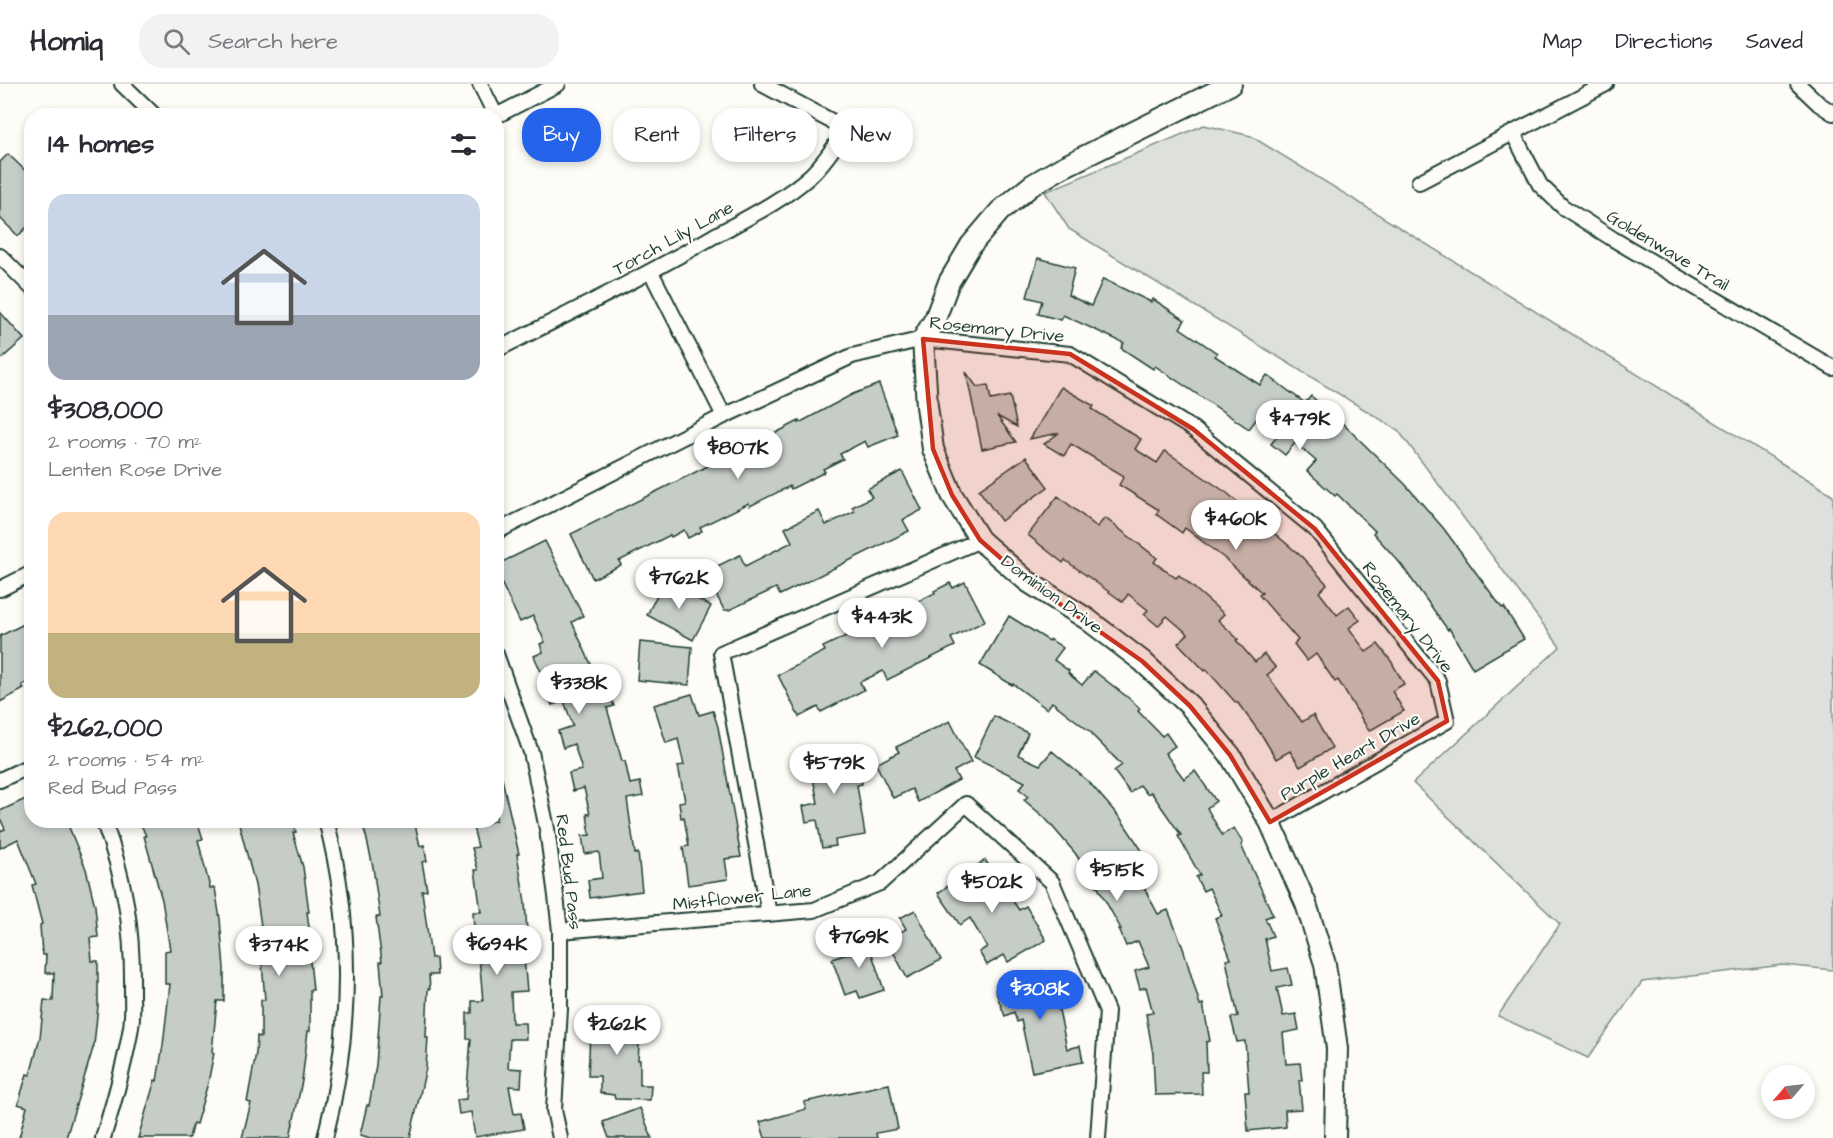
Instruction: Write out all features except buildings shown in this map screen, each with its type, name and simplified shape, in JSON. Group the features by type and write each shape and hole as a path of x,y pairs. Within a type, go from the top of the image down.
{"street":[{"path":"122,84 147,108"},
{"path":"480,84 492,108"},
{"path":"504,112 558,84"},
{"name":"Torch Lily Lane","path":"504,346 651,272 794,190 813,174 830,155 846,129 762,84"},
{"path":"923,339 935,320 949,282 971,245 1008,204 1032,185 1061,168 1231,84"},
{"path":"1419,182 1606,84"},
{"path":"1798,84 1819,104 1833,112"},
{"name":"Goldenwave Trail","path":"1514,133 1540,184 1563,207 1613,239 1833,368"},
{"path":"0,256 24,280"},
{"path":"651,272 724,416"},
{"name":"Rosemary Drive","path":"504,528 724,416 852,356 923,339 1070,354 1193,429 1315,529 1438,681 1447,721"},
{"name":"Dominion Drive","path":"923,339 927,406 933,449 952,495 980,540 1027,581 1087,619 1142,660 1190,706 1230,755 1270,822 1306,904 1325,964 1337,1048 1335,1138"},
{"path":"769,914 721,653 980,540"},
{"path":"0,589 24,577"},
{"name":"Red Bud Pass","path":"504,676 531,752 547,829 560,932 560,1009 554,1110 560,1138"},
{"name":"Purple Heart Drive","path":"1270,822 1447,721"},
{"path":"0,780 24,769"},
{"name":"Mistflower Lane","path":"560,932 814,910 879,883 966,804 1052,882 1107,1011 1098,1138"},
{"path":"103,1138 115,1101 132,1025 133,958 127,898 114,848 106,828"},
{"path":"325,1138 334,1100 348,971 343,908 328,828"}],"highlighted area":[{"path":"923,339 1070,354 1193,429 1315,529 1438,681 1447,721 1270,822 1230,755 1190,706 1142,661 1027,581 980,540 952,495 933,449"}],"shaded area":[{"path":"1204,125 1251,136 1833,495 1833,970 1783,965 1642,982 1588,1058 1498,1016 1560,924 1413,783 1560,647 1398,430 1069,229 1045,192"}]}
